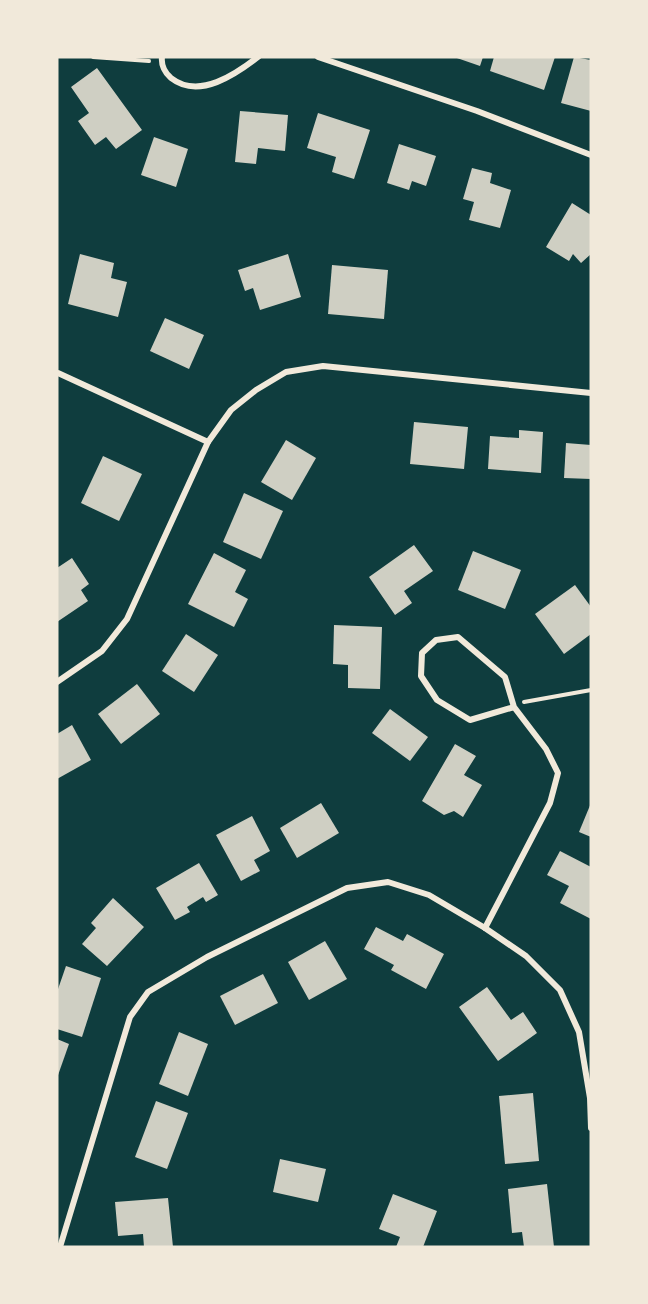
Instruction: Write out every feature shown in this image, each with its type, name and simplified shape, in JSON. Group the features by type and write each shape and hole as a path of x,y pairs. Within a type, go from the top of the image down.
{"street":[{"path":"162,60 166,74 179,84 198,86 230,78 258,57"},
{"path":"318,57 477,111 591,155"},
{"path":"57,682 102,651 127,619 208,442 231,410 256,390 286,372 323,366 591,393"},
{"path":"58,373 208,442"},
{"path":"484,928 550,803 558,773 546,749 514,707 505,677 458,637 436,640 422,653 421,676 437,700 470,720 514,707"},
{"path":"60,1247 130,1017 148,992 207,957 347,888 388,882 429,895 526,956 560,990 579,1032 591,1098 591,1128"}],"path":[{"path":"93,57 162,60"},
{"path":"514,707 531,700 591,690"}],"building":[{"path":"454,57 483,57 480,66"},
{"path":"494,57 555,57 544,90 490,71"},
{"path":"574,57 591,60 591,111 561,103"},
{"path":"97,68 142,130 116,149 106,137 95,145 78,121 89,113 71,87"},
{"path":"240,111 288,115 285,151 258,148 256,164 235,162"},
{"path":"318,113 370,130 354,179 332,172 336,157 307,148"},
{"path":"154,137 188,149 176,187 141,175"},
{"path":"399,144 436,156 426,186 412,181 409,190 387,183"},
{"path":"472,168 492,173 490,183 511,190 500,228 469,220 474,202 463,199"},
{"path":"572,203 591,215 591,254 581,263 573,254 569,261 546,247"},
{"path":"80,254 114,263 111,278 127,282 118,317 68,304"},
{"path":"288,254 301,297 260,310 253,288 245,291 238,270"},
{"path":"332,265 388,270 384,319 328,314"},
{"path":"165,318 204,335 189,369 150,351"},
{"path":"414,422 468,427 464,469 410,464"},
{"path":"519,430 543,432 541,473 488,469 490,436 519,438"},
{"path":"286,440 316,458 292,500 261,482"},
{"path":"566,443 591,445 591,479 564,478"},
{"path":"103,456 142,474 119,521 81,503"},
{"path":"244,493 283,511 261,559 223,542"},
{"path":"414,545 433,571 404,591 412,603 395,615 369,577"},
{"path":"473,551 521,570 505,609 458,590"},
{"path":"214,553 246,570 235,592 248,599 234,627 188,604"},
{"path":"72,558 89,584 81,590 88,601 57,622 57,568"},
{"path":"575,585 591,607 591,634 564,654 535,614"},
{"path":"334,625 382,627 380,689 348,688 348,665 333,664"},
{"path":"186,634 218,655 194,692 162,671"},
{"path":"137,684 160,714 121,744 98,714"},
{"path":"390,709 428,737 410,761 372,733"},
{"path":"72,725 91,760 57,779 57,734"},
{"path":"455,744 476,756 464,775 482,785 463,817 454,811 444,815 422,801"},
{"path":"321,803 339,833 297,858 280,828"},
{"path":"591,803 591,837 579,832"},
{"path":"252,816 270,851 254,860 260,871 241,881 216,835"},
{"path":"560,851 591,867 591,919 560,903 569,886 547,875"},
{"path":"199,863 218,895 206,902 203,897 187,907 190,912 175,920 156,888"},
{"path":"113,898 144,927 107,966 82,944 96,928 91,923"},
{"path":"376,927 403,941 407,934 444,954 426,989 391,970 394,965 364,949"},
{"path":"325,941 347,979 309,1000 288,962"},
{"path":"66,966 101,978 82,1037 57,1029 57,992"},
{"path":"263,974 278,1003 235,1025 220,996"},
{"path":"487,987 511,1020 523,1012 537,1033 498,1061 459,1007"},
{"path":"179,1032 208,1044 188,1096 159,1084"},
{"path":"57,1039 69,1044 57,1078"},
{"path":"533,1093 539,1161 505,1164 499,1096"},
{"path":"156,1101 188,1113 167,1169 135,1157"},
{"path":"280,1159 326,1169 318,1202 273,1192"},
{"path":"547,1184 554,1247 524,1247 522,1232 512,1233 508,1189"},
{"path":"393,1194 437,1211 423,1247 396,1247 400,1237 379,1229"},
{"path":"168,1198 173,1247 144,1247 143,1234 118,1236 115,1202"}]}
